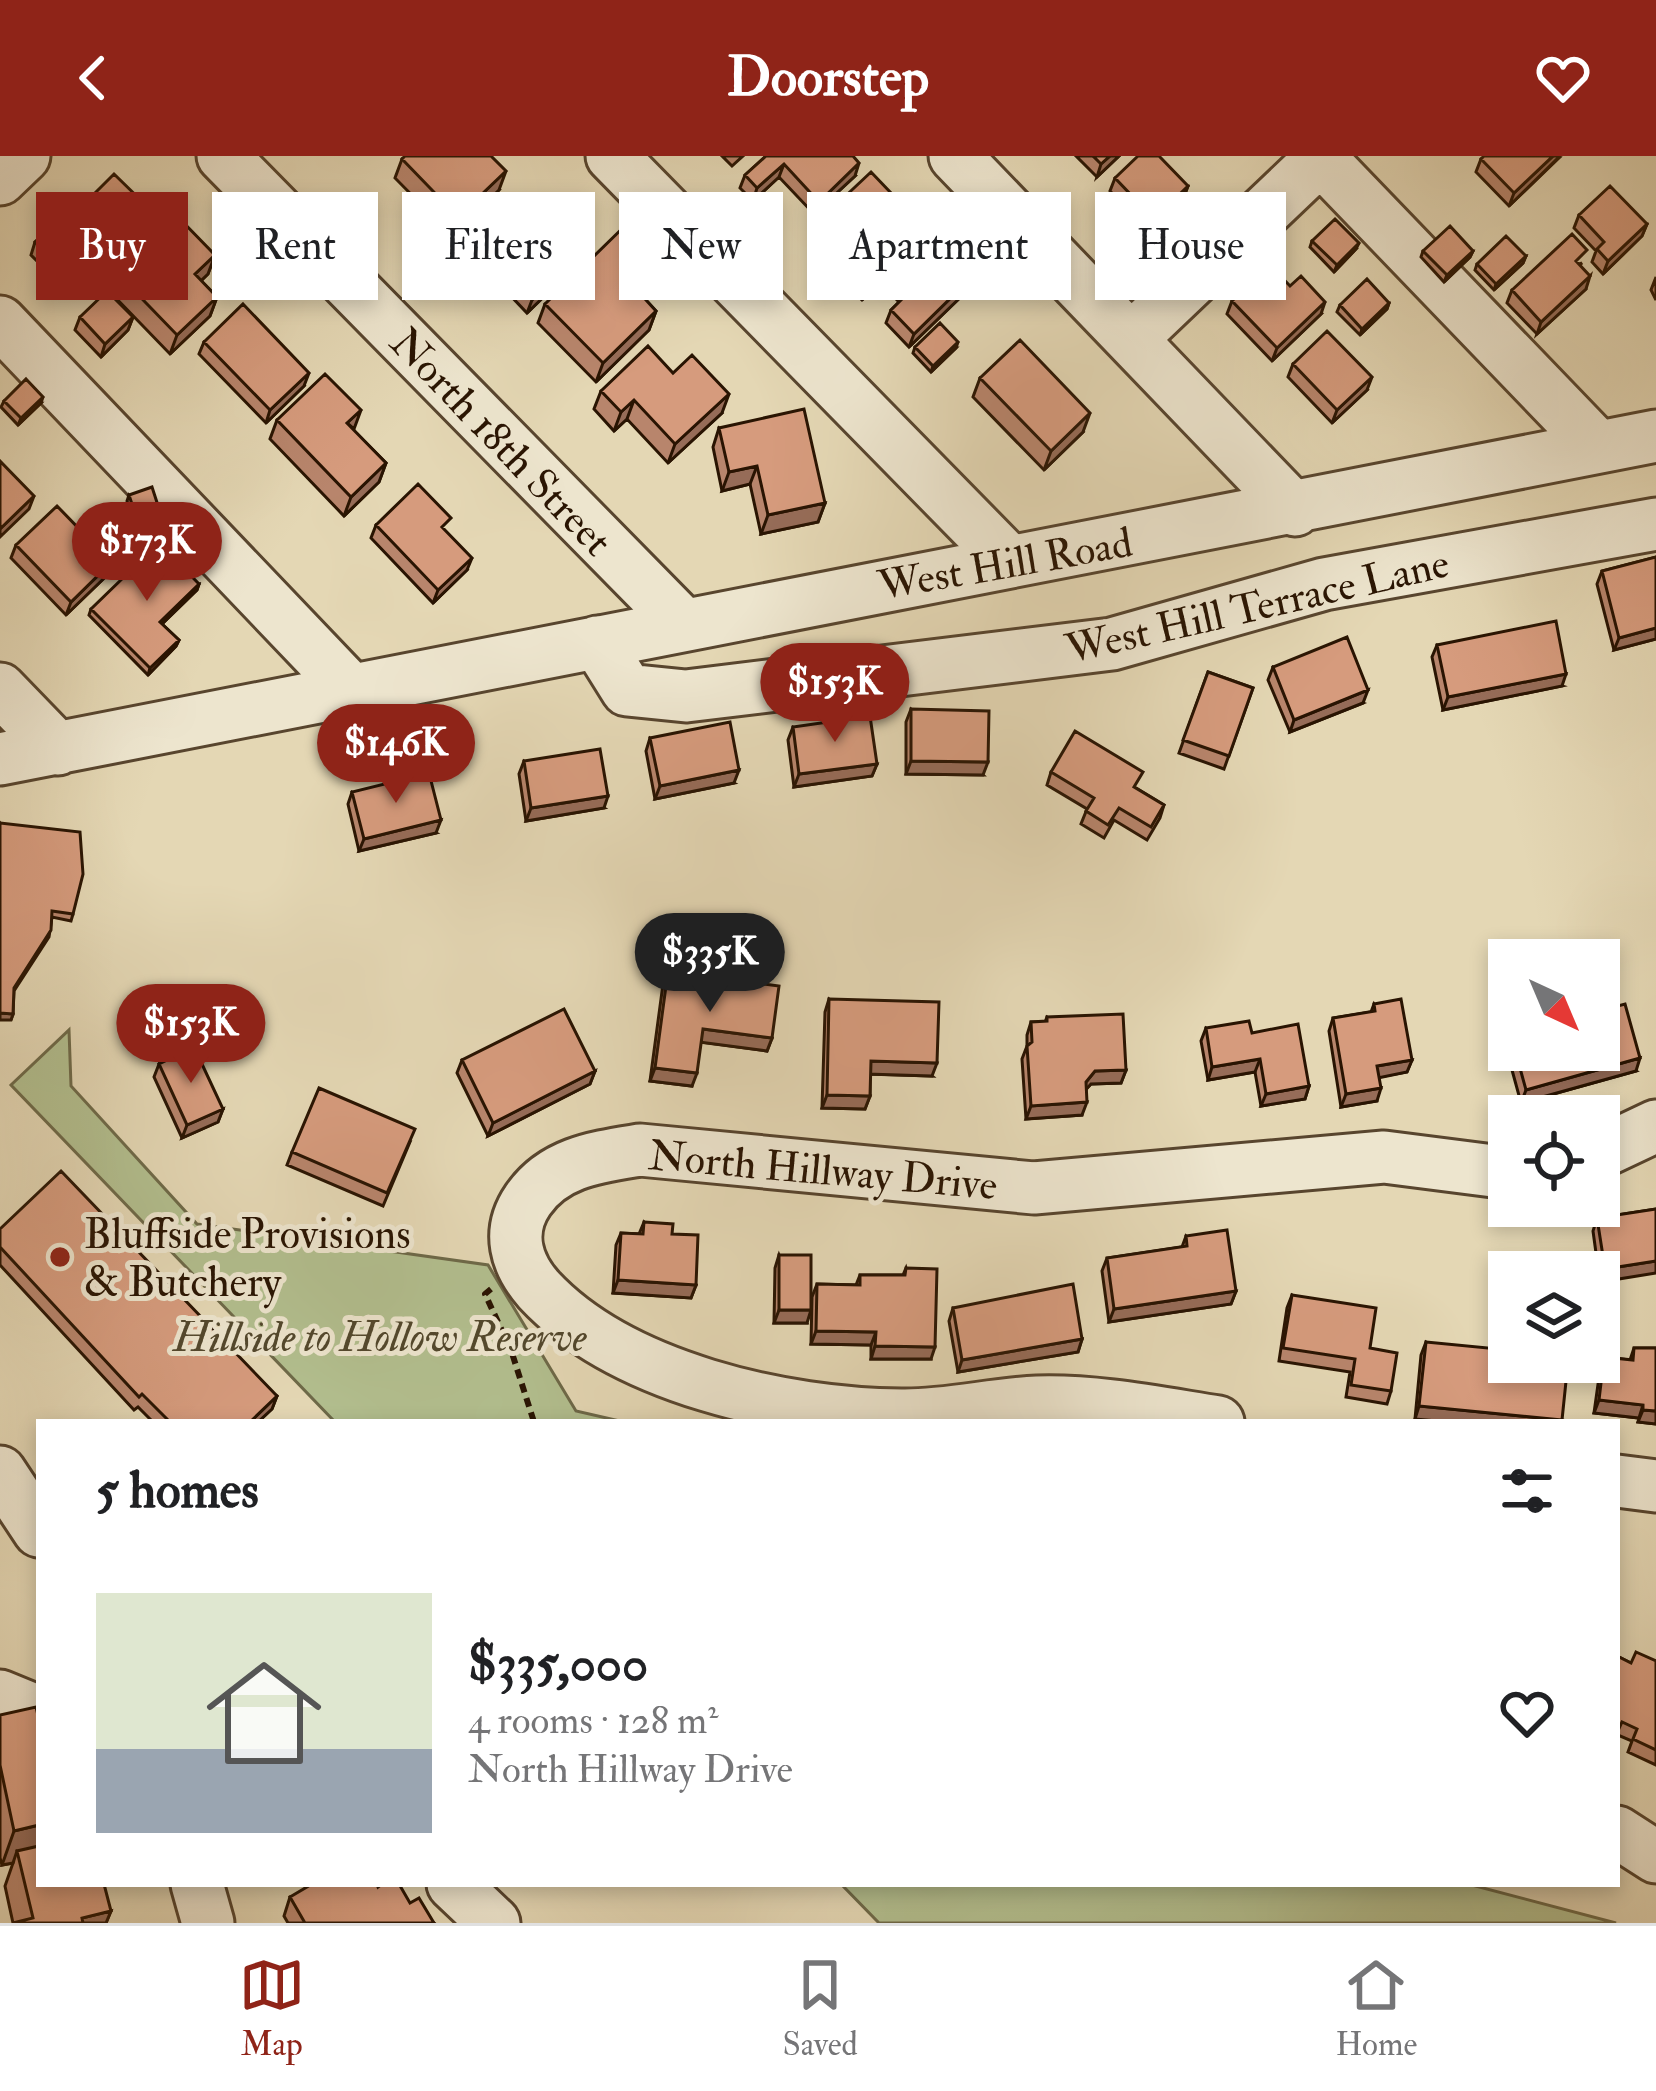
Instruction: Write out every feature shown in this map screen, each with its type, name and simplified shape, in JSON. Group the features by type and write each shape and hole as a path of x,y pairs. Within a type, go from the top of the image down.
{"street":[{"path":"0,179 24,156"},
{"name":"North 18th Street","path":"223,156 681,622"},
{"path":"612,156 1010,562"},
{"path":"956,156 1295,510"},
{"path":"1131,339 1320,157 1597,446"},
{"path":"0,322 353,692"},
{"name":"West Hill Road","path":"0,759 353,692 681,622 1295,510 1656,436"},
{"name":"West Hill Terrace Lane","path":"597,642 627,690 686,695 1112,644 1324,584 1656,524"},
{"path":"0,688 58,748"},
{"path":"1620,1143 1656,1126"},
{"name":"North Hillway Drive","path":"529,1279 517,1262 514,1238 525,1203 548,1177 584,1159 640,1150 1034,1188 1384,1157 1488,1170"},
{"path":"529,1279 559,1310 644,1360 718,1389 805,1408 903,1415 1041,1402 1191,1419"},
{"path":"0,1472 36,1526"},
{"path":"1620,1480 1656,1486"},
{"path":"0,1696 36,1711"},
{"path":"1620,1834 1656,1857"},
{"path":"198,1887 208,1923"},
{"path":"456,1887 494,1923"}],"path":[{"path":"529,1279 485,1294 512,1350 533,1419"}],"green space":[{"name":"Hillside to Hollow Reserve","path":"69,1030 71,1086 197,1224 488,1265 576,1411 611,1419 332,1419 11,1085"},
{"path":"844,1887 1479,1887 1616,1923 879,1923"}],"building":[{"path":"491,156 506,171 484,192 434,192 402,159"},
{"path":"766,156 853,156 859,163 829,192 810,192 784,164 757,188 745,175"},
{"path":"1138,156 1159,156 1188,186 1182,192 1128,192 1115,178"},
{"path":"1553,156 1514,193 1481,159"},
{"path":"871,172 890,192 850,192"},
{"path":"114,174 132,192 96,192"},
{"path":"1610,186 1647,224 1608,261 1597,249 1604,242 1579,215"},
{"path":"1335,219 1359,243 1337,265 1312,241"},
{"path":"1450,226 1473,251 1447,275 1423,251"},
{"path":"188,227 212,252 212,258 195,274 214,300 177,335 143,300 188,300"},
{"path":"619,232 619,300 646,300 656,311 603,363 545,304 549,300 595,300 595,255"},
{"path":"1572,234 1587,250 1576,261 1590,276 1541,322 1512,290"},
{"path":"1506,236 1526,256 1496,284 1477,264"},
{"path":"1301,276 1325,302 1277,348 1232,301 1286,300 1286,282 1290,286"},
{"path":"1367,279 1389,303 1362,329 1340,305"},
{"path":"98,300 116,300 133,317 105,344 80,317"},
{"path":"901,300 949,300 914,334 891,310"},
{"path":"243,304 309,373 270,410 204,342"},
{"path":"940,323 958,342 933,366 915,347"},
{"path":"1327,331 1372,377 1337,410 1293,364"},
{"path":"1020,340 1090,413 1051,451 980,378"},
{"path":"648,346 673,373 692,355 729,394 675,444 634,400 621,412 601,391"},
{"path":"325,374 361,410 347,423 386,463 351,497 277,420"},
{"path":"26,379 43,397 21,418 4,401"},
{"path":"804,409 825,503 768,515 757,466 729,472 719,428"},
{"path":"0,461 34,496 0,529"},
{"path":"418,484 451,518 442,527 472,558 438,590 376,525"},
{"path":"152,487 163,521 140,529 129,495"},
{"path":"57,506 90,540 107,523 129,545 71,602 16,545"},
{"path":"159,543 199,584 160,622 179,640 150,668 91,609"},
{"path":"1656,557 1656,628 1619,638 1602,571"},
{"path":"1556,621 1566,674 1448,697 1437,645"},
{"path":"1347,637 1368,690 1294,720 1273,667"},
{"path":"1208,672 1253,688 1229,756 1183,740"},
{"path":"911,709 989,711 988,762 911,761"},
{"path":"870,716 877,764 799,774 793,727"},
{"path":"730,722 739,770 660,786 650,738"},
{"path":"1075,731 1143,772 1134,787 1164,805 1151,827 1119,808 1108,825 1086,811 1094,798 1051,772"},
{"path":"600,749 608,796 531,808 524,761"},
{"path":"429,773 441,820 364,839 352,792"},
{"path":"0,823 80,832 83,874 73,914 52,911 51,930 14,988 13,1014 0,1013"},
{"path":"668,971 779,986 772,1038 703,1029 697,1073 655,1068"},
{"path":"829,999 939,1002 937,1063 871,1061 870,1096 827,1095"},
{"path":"1401,999 1412,1060 1377,1066 1381,1088 1346,1094 1333,1018 1375,1011 1374,1004"},
{"path":"1625,1004 1640,1058 1620,1064 1620,1005"},
{"path":"564,1009 595,1071 493,1123 462,1060"},
{"path":"1123,1014 1126,1070 1095,1071 1086,1082 1087,1102 1031,1106 1027,1046 1032,1042 1031,1022"},
{"path":"1249,1021 1252,1033 1298,1024 1309,1086 1266,1094 1260,1059 1212,1067 1206,1028"},
{"path":"194,1047 223,1109 187,1125 159,1064"},
{"path":"1521,1071 1594,1071 1526,1090"},
{"path":"319,1088 415,1129 387,1193 292,1152"},
{"path":"61,1171 277,1396 253,1419 167,1419 142,1394 139,1397 0,1247 0,1229"},
{"path":"1656,1209 1656,1261 1620,1267 1620,1251 1602,1251 1598,1227 1620,1227 1620,1214"},
{"path":"644,1222 673,1224 672,1234 698,1235 696,1285 618,1280 621,1233 643,1234"},
{"path":"1227,1230 1236,1291 1114,1309 1107,1258 1187,1246 1186,1236"},
{"path":"779,1255 811,1255 811,1310 779,1310"},
{"path":"906,1268 937,1269 935,1347 875,1346 876,1332 816,1331 817,1284 860,1285 860,1275 905,1275"},
{"path":"1073,1284 1082,1339 962,1360 953,1308"},
{"path":"1292,1295 1376,1308 1370,1348 1397,1353 1391,1391 1351,1385 1355,1359 1283,1348"},
{"path":"1426,1342 1488,1348 1488,1383 1566,1383 1562,1419 1419,1406"},
{"path":"1634,1348 1656,1348 1656,1411 1599,1400 1601,1383 1620,1383 1620,1359 1633,1360"},
{"path":"1636,1652 1656,1661 1656,1750 1633,1739 1637,1729 1622,1722 1620,1726 1620,1658 1631,1663"},
{"path":"36,1707 36,1826 14,1831 0,1765 0,1715"},
{"path":"36,1847 36,1887 105,1887 111,1911 82,1918 83,1923 13,1923 33,1918 17,1851"},
{"path":"307,1887 401,1887 410,1903 419,1898 434,1923 305,1923 290,1897"}],"place":[{"name":"Bluffside Provisions & Butchery","path":"60,1257"}]}
